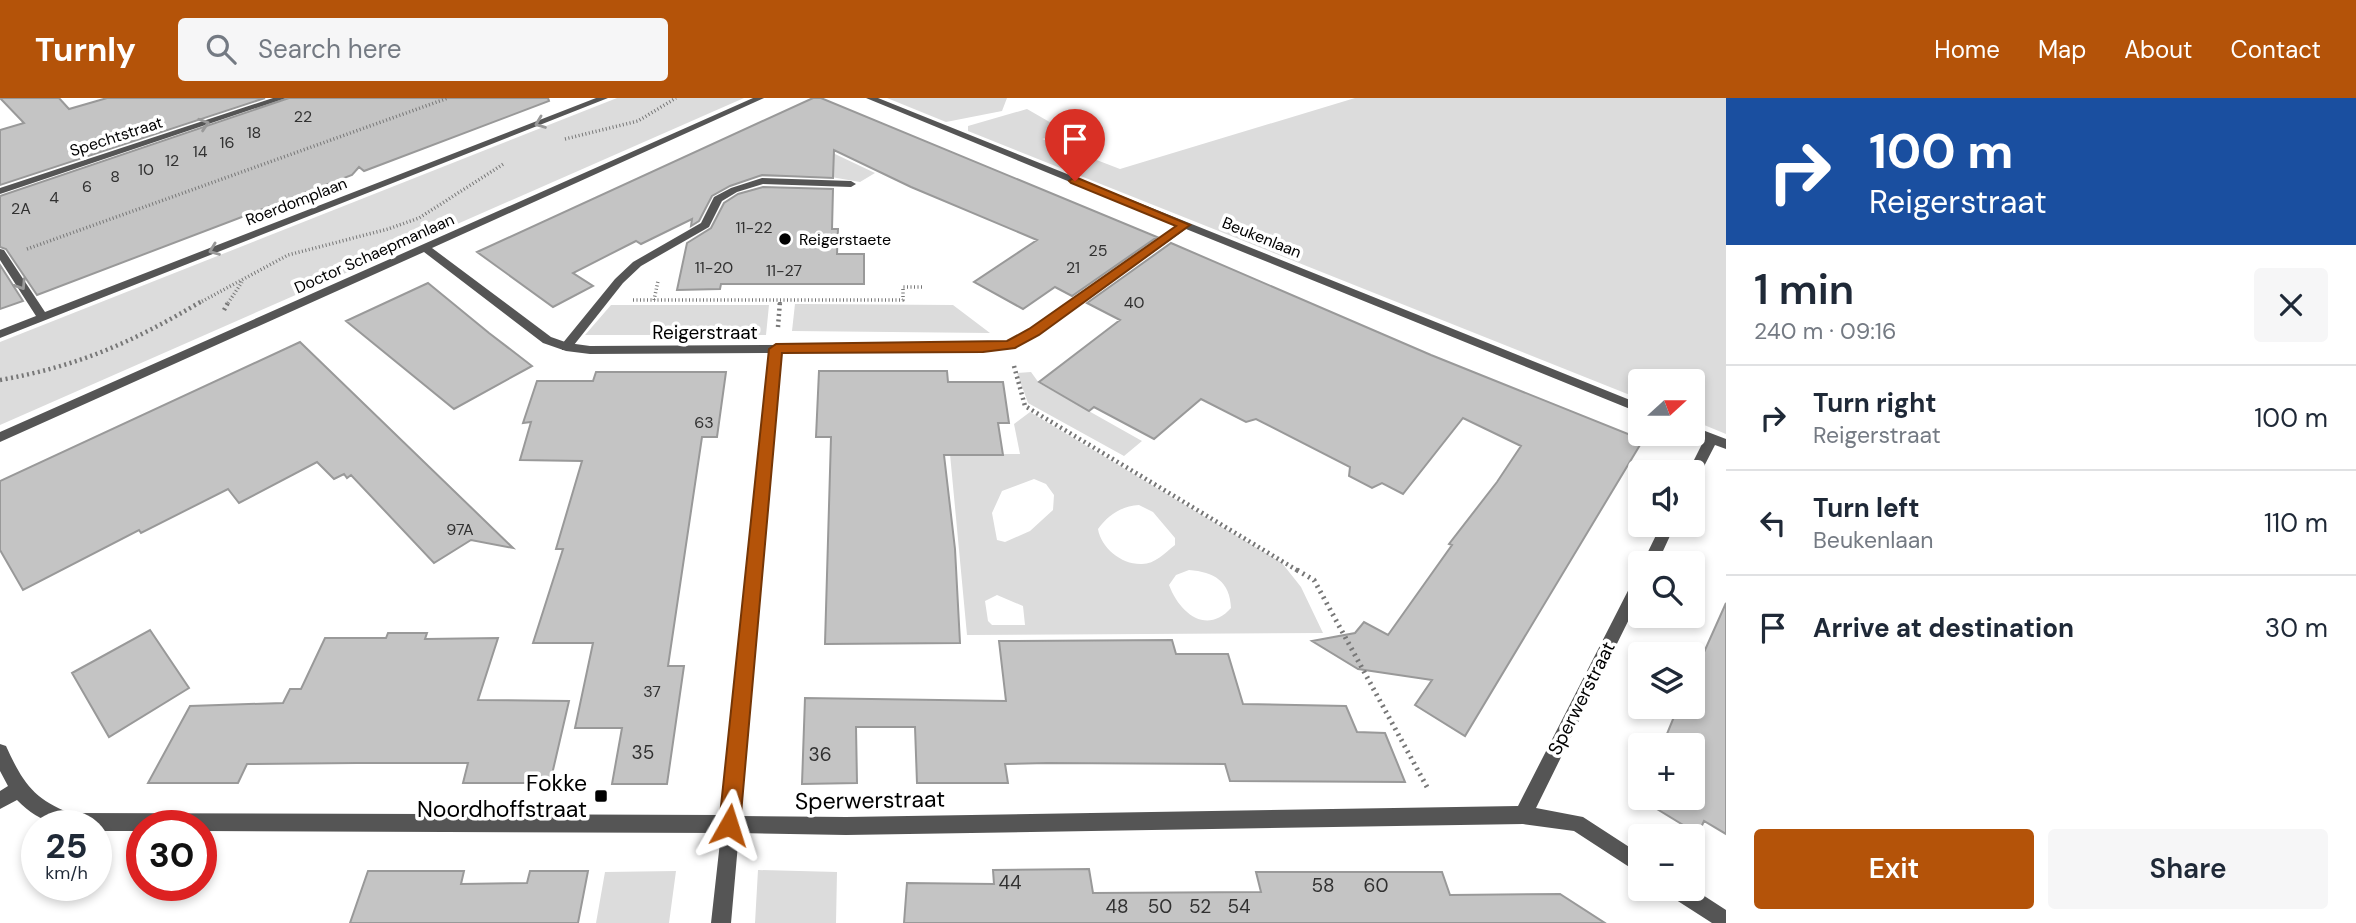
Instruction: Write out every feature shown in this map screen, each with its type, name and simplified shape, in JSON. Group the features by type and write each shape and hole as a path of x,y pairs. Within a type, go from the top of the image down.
{"street":[{"name":"Spechtstraat","path":"0,191 282,98"},
{"name":"Roerdomplaan","path":"0,334 604,98"},
{"name":"Doctor Schaepmanlaan","path":"0,437 760,98"},
{"name":"Beukenlaan","path":"870,98 1628,404"},
{"path":"566,347 637,264 705,225 718,199 734,190 762,181 851,184"},
{"name":"Reigerstraat","path":"425,248 547,340 566,347 590,350 983,348 1010,345 1034,332 1185,225"},
{"path":"2,254 43,317"},
{"path":"721,923 776,349"},
{"path":"1705,435 1726,444"},
{"path":"1701,460 1712,438"},
{"name":"Sperwerstraat","path":"1523,815 1628,605"},
{"name":"Sperwerstraat","path":"0,752 18,790 47,814 70,822 607,822 729,825 1523,815 1577,823 1628,856"},
{"path":"0,801 18,790"},
{"path":"1695,901 1726,921"}],"path":[{"path":"2,254 448,98"},
{"path":"556,141 638,121 676,98"},
{"path":"0,380 42,373 140,337 212,295 303,248 370,235 408,223 447,202 467,186 507,162"},
{"path":"604,300 904,300 902,287 922,287"},
{"path":"1010,345 1025,406 1314,580 1442,816"}],"shaded area":[{"path":"617,98 744,98 0,425 0,342"},
{"path":"887,98 1007,98 1002,111 946,122"},
{"path":"1355,98 1726,98 1726,434 1705,425 1705,369 1628,369 1628,394 968,131 968,126 1027,109 1067,132 1042,139 1120,169"},
{"path":"816,145 875,173 860,182 831,177 754,177"},
{"path":"795,304 953,305 990,333 792,331"},
{"path":"611,305 769,305 766,335 585,335"},
{"path":"1031,372 1039,383 1142,441 1124,456 1028,403 1017,373"},
{"path":"1030,412 1282,563 1301,587 1323,633 967,635 950,454 1020,454 1014,424","holes":["1034,479 1046,484 1054,495 1053,510 1030,531 1005,542 997,540 992,513 1002,491","1139,505 1153,512 1175,538 1175,545 1160,558 1147,564 1127,562 1114,554 1103,543 1098,529 1106,519 1127,507","1189,570 1213,576 1228,591 1231,608 1213,620 1195,618 1180,605 1169,585 1176,575","997,595 1023,606 1025,625 992,625 988,621 985,601"]},
{"path":"758,870 837,872 836,923 755,923"},
{"path":"676,871 669,923 596,923 605,872"}],"building":[{"path":"0,98 59,98 69,109 107,98 265,98 0,185 0,130 24,123"},
{"path":"289,98 548,98 549,101 364,171 359,167 352,175 37,295 6,249 0,247 0,196"},
{"path":"813,98 821,98 1157,237 1072,296 1055,287 1023,309 974,282 1037,240 911,187 834,150 833,178 762,175 730,186 712,196 699,221 691,226 692,219 641,244 636,241 573,273 593,286 553,307 477,252"},
{"name":"Reigerstaete","path":"763,187 833,189 832,229 838,229 837,254 864,254 864,284 721,284 720,289 677,290 687,243 711,228 724,203 738,194"},
{"path":"1171,243 1431,355 1628,434 1628,446 1639,446 1631,460 1628,460 1628,465 1465,736 1415,705 1432,680 1358,669 1312,641 1355,633 1364,622 1388,635 1452,545 1449,544 1521,446 1463,418 1403,494 1382,483 1372,488 1349,476 1350,467 1256,419 1246,422 1201,399 1154,439 1094,407 1089,411 1039,382 1120,320 1087,303"},
{"path":"0,265 23,301 0,309"},
{"path":"428,283 532,366 454,409 346,321"},
{"path":"300,342 513,548 471,540 434,563 351,475 347,478 344,474 334,479 317,462 239,503 228,489 141,533 139,530 23,590 0,550 0,481"},
{"path":"819,371 947,371 948,382 1003,382 1009,423 998,423 1003,455 944,455 955,549 960,643 825,644 831,437 816,437"},
{"path":"596,372 726,372 717,437 702,437 668,666 684,666 667,784 612,784 622,728 575,728 593,643 533,643 563,549 556,549 582,461 520,460 531,422 523,423 537,381 593,381"},
{"path":"1726,603 1726,834 1704,821 1703,824 1682,824 1659,810 1705,810 1705,733 1667,733 1673,719 1705,719 1705,650"},
{"path":"150,630 189,688 109,737 72,673"},
{"path":"388,633 427,633 425,639 498,638 478,700 569,701 550,783 463,783 468,763 357,763 247,764 238,783 148,783 190,706 283,703 290,689 301,689 325,638 386,638"},
{"path":"1172,640 1176,654 1228,654 1243,704 1346,706 1357,732 1385,733 1405,782 1230,781 1225,764 1047,763 1005,764 1008,783 917,783 915,727 856,727 857,783 802,784 805,698 1006,701 999,641"},
{"path":"1089,869 1093,893 1261,892 1256,872 1442,872 1450,895 1560,894 1605,923 904,923 907,883 994,884 993,870"},
{"path":"368,871 464,871 461,884 527,883 530,871 588,871 578,923 350,923"}],"place":[{"name":"Reigerstaete","path":"785,239"},
{"name":"Fokke Noordhoffstraat","path":"601,796"}],"route":[{"path":"729,825 776,349 983,348 1010,345 1034,332 1185,225 1075,181"}]}
